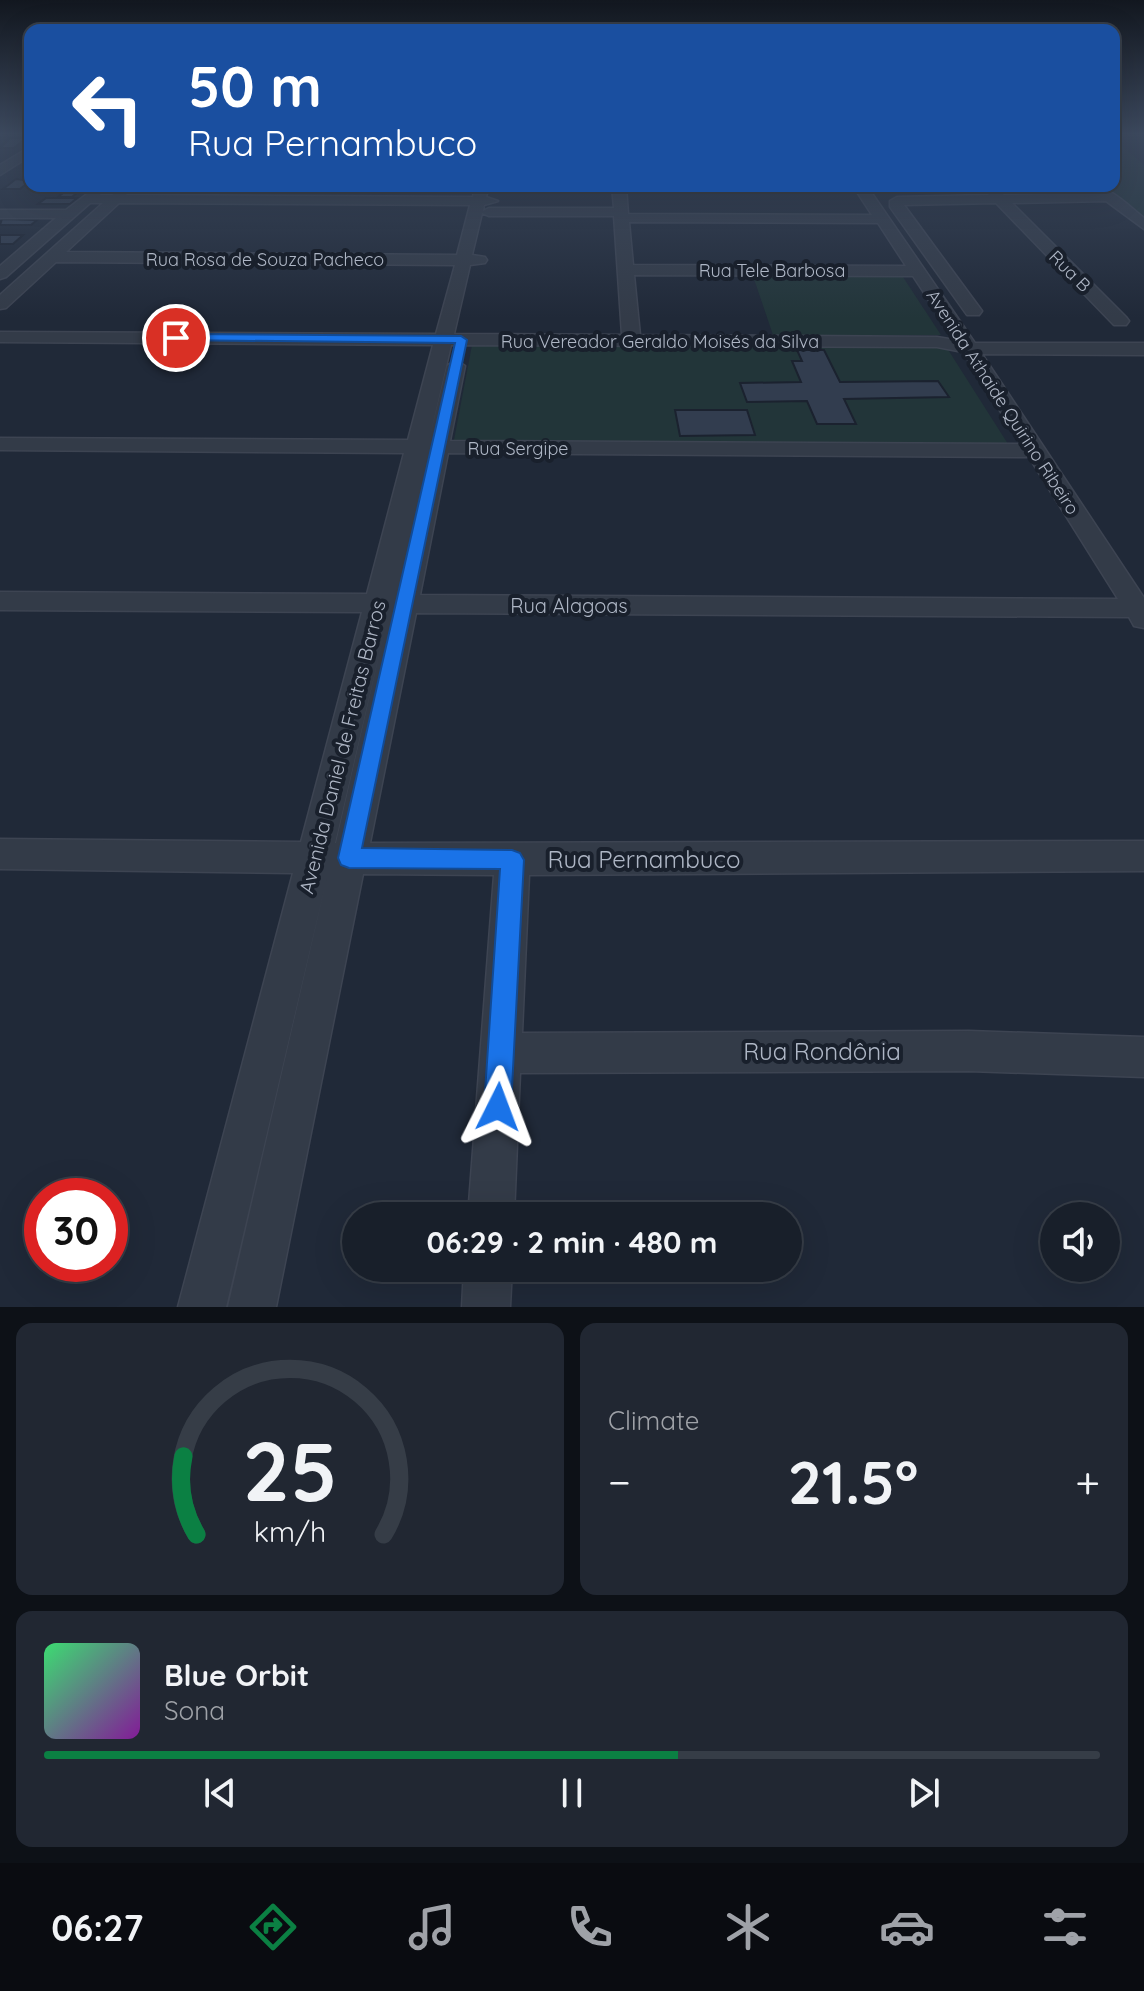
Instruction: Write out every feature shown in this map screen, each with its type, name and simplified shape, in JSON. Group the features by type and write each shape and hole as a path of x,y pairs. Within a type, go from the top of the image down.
{"street":[{"path":"3,269 90,196"},
{"path":"0,304 118,196"},
{"path":"620,196 632,342"},
{"name":"Avenida Athaide Quirino Ribeiro","path":"867,196 1141,614"},
{"path":"87,199 487,197 622,215 882,219"},
{"name":"Avenida Daniel de Freitas Barros","path":"252,1307 349,858 391,604 487,197"},
{"path":"973,311 897,207 897,201 1109,197 1144,225"},
{"name":"Rua B","path":"999,198 1120,321"},
{"path":"0,214 69,214"},
{"name":"Rua Rosa de Souza Pacheco","path":"51,257 471,260"},
{"name":"Rua Tele Barbosa","path":"626,270 917,271"},
{"name":"Rua Vereador Geraldo Moisés da Silva","path":"0,337 965,341 1141,348"},
{"name":"Rua Sergipe","path":"0,444 1036,451"},
{"name":"Rua Alagoas","path":"0,601 1141,614"},
{"name":"Avenida Daniel de Freitas Barros","path":"202,1307 314,858 391,604"},
{"name":"Rua Pernambuco","path":"0,854 512,860 1144,856"},
{"path":"492,1202 512,860"},
{"name":"Rua Rondônia","path":"501,1053 969,1051 1144,1057"},
{"path":"486,1307 487,1282"}],"green space":[{"path":"1116,196 1144,196 1144,218"},
{"path":"753,276 903,277 941,335 773,335"},
{"path":"472,345 947,348 1008,444 454,440"}],"building":[{"path":"46,198 77,198 70,204 38,204"},
{"path":"2,219 37,220 31,225 0,225"},
{"path":"0,235 23,235 13,244 0,244"},
{"path":"797,350 824,350 840,382 938,381 949,397 844,399 856,424 817,424 807,401 747,402 740,383 801,382 792,361 802,361"},
{"path":"675,410 747,410 755,435 680,436"}],"route":[{"path":"176,338 461,340 349,858 512,860 498,1107"}]}
